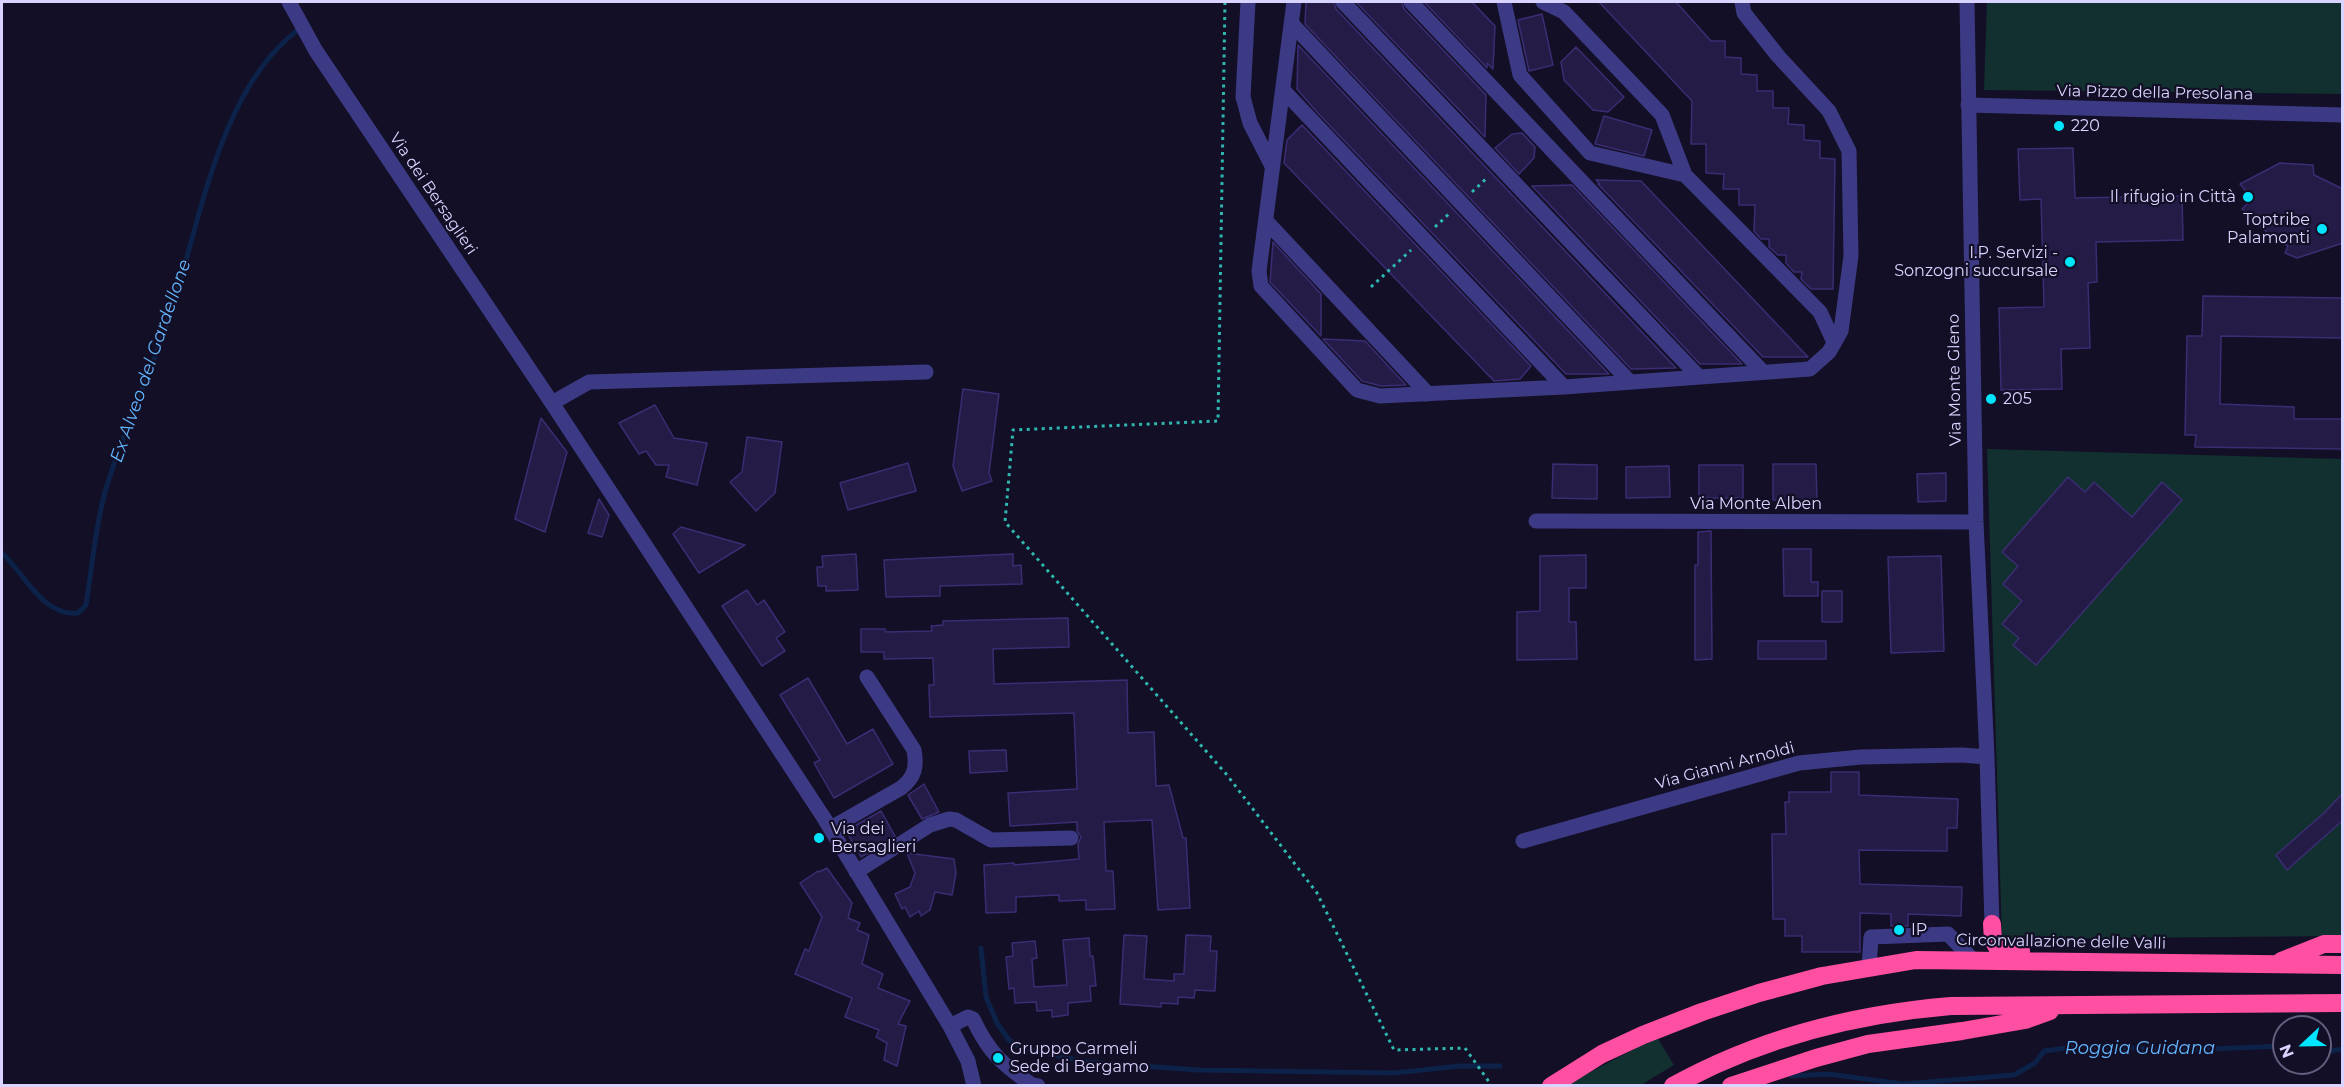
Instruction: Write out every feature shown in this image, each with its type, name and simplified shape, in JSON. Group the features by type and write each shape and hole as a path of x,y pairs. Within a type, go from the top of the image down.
{"highway":[{"path":"1992,924 1994,944 2003,951 2092,951 2119,963"},
{"path":"2271,964 2324,944 2343,944"},
{"name":"Circonvallazione delle Valli","path":"1551,1086 1602,1054 1702,1012 1759,993 1822,976 1916,960 2343,965"},
{"path":"1673,1086 1701,1070 1762,1044 1869,1017 1911,1009 1951,1006 2343,1002"},
{"path":"1731,1086 1868,1044 2025,1020 2066,1005"},
{"path":"1747,1086 1782,1069"}],"street":[{"name":"Via dei Bersaglieri","path":"289,2 322,61 552,403 831,828 950,1026 968,1061 974,1086"},
{"path":"1248,2 1243,97 1250,123 1273,167"},
{"path":"1294,2 1259,271 1261,286 1357,390 1380,396 1564,387 1810,369 1828,352 1841,331 1851,256 1849,151 1829,111 1778,56 1740,5"},
{"path":"1343,2 1698,376"},
{"path":"1411,2 1763,372"},
{"path":"1504,2 1520,75 1590,153 1685,175"},
{"path":"1543,2 1564,12 1662,115 1685,175 1820,312 1834,342"},
{"name":"Via Monte Gleno","path":"1967,2 1982,757 1992,924"},
{"path":"1292,24 1630,382"},
{"path":"1283,90 1564,387"},
{"name":"Via Pizzo della Presolana","path":"1968,105 2343,115"},
{"path":"1266,221 1428,394"},
{"path":"552,403 589,382 926,372"},
{"name":"Via Monte Alben","path":"1536,521 1976,522"},
{"path":"831,828 902,788 911,780 914,773 916,763 914,750 867,677"},
{"name":"Via Gianni Arnoldi","path":"1523,841 1799,763 1861,757 1962,755 1982,757"},
{"path":"856,872 930,825 949,819 956,820 992,840 1071,838"},
{"path":"1869,968 1871,937 1948,934 1973,960"},
{"path":"950,1026 968,1017 973,1019 980,1034 1002,1065 1032,1085 1038,1086"}],"path":[{"path":"1226,2 1218,421 1013,430 1005,522 1227,775 1317,893 1395,1050 1465,1048 1492,1086"}],"green space":[{"path":"1987,2 2342,2 2342,94 1984,90"},
{"path":"1987,449 2342,459 2342,936 2002,939"},
{"path":"1657,1037 1674,1065 1641,1085 1564,1086"}],"building":[{"path":"1306,2 1334,2 1336,9 1676,368 1631,369 1305,24"},
{"path":"1356,2 1402,2 1404,9 1486,95 1485,137"},
{"path":"1424,2 1472,2 1495,26 1493,69 1487,63 1487,68"},
{"path":"1599,2 1676,2 1711,41 1725,41 1725,57 1741,58 1741,74 1757,75 1757,91 1773,91 1773,108 1789,108 1788,124 1804,125 1804,140 1820,141 1820,158 1835,159 1833,289 1811,289 1801,279 1802,272 1794,272 1786,263 1786,255 1778,255 1769,247 1769,239 1761,239 1754,231 1755,205 1739,205 1739,189 1723,189 1724,174 1706,173 1706,144 1691,144 1692,101"},
{"path":"1542,14 1553,65 1529,71 1518,20"},
{"path":"1298,45 1609,374 1566,374 1316,111 1297,89"},
{"path":"1576,47 1624,97 1608,112 1593,110 1564,80 1561,62"},
{"path":"1604,116 1652,130 1644,156 1595,144"},
{"path":"1302,125 1531,366 1520,379 1494,381 1284,163 1287,140"},
{"path":"1522,133 1535,147 1534,158 1519,174 1495,148 1512,134"},
{"name":"I.P. Servizi - Sonzogni succursale","path":"2073,148 2075,198 2182,196 2183,240 2096,242 2097,282 2088,283 2090,348 2061,349 2062,389 2001,390 1999,308 2044,307 2041,199 2020,200 2018,149"},
{"path":"2280,163 2313,165 2314,175 2343,189 2343,243 2297,258 2285,253 2288,246 2271,236 2242,209 2252,199 2240,184"},
{"path":"1596,180 1641,181 1808,357 1763,357"},
{"path":"1572,185 1742,364 1700,364 1532,186"},
{"path":"1273,242 1321,294 1321,336 1270,282"},
{"path":"2203,296 2343,298 2343,338 2221,336 2220,404 2294,407 2294,419 2343,419 2343,449 2195,447 2196,435 2185,435 2187,336 2202,336"},
{"path":"1323,339 1365,341 1406,385 1381,386 1362,381"},
{"path":"963,389 999,394 989,473 992,481 962,491 953,466"},
{"path":"655,405 674,438 707,443 697,485 666,477 669,465 656,465 646,451 639,454 619,423"},
{"path":"541,418 567,452 545,532 515,519"},
{"path":"747,437 782,442 775,493 756,511 730,482 742,472"},
{"path":"908,463 916,491 848,510 840,483"},
{"path":"1553,464 1597,465 1597,499 1552,498"},
{"path":"1773,464 1816,464 1817,500 1773,500"},
{"path":"1699,465 1743,465 1743,498 1699,498"},
{"path":"1669,466 1670,497 1626,498 1626,467"},
{"path":"1946,473 1946,501 1918,502 1917,474"},
{"path":"2068,477 2085,492 2094,482 2132,517 2162,482 2182,500 2036,665 2013,645 2019,638 2002,624 2022,601 2003,584 2018,566 2002,552"},
{"path":"599,499 609,515 602,537 588,533"},
{"path":"681,527 745,545 699,573 673,534"},
{"path":"1711,531 1712,659 1695,660 1695,565 1698,565 1698,532"},
{"path":"1783,549 1811,549 1811,582 1818,582 1818,596 1784,596"},
{"path":"856,554 858,590 826,591 826,586 818,586 817,567 823,567 822,556"},
{"path":"1013,554 1013,566 1021,565 1022,584 940,586 940,596 886,597 884,560"},
{"path":"1586,555 1586,588 1569,588 1569,622 1576,622 1577,659 1517,660 1517,612 1540,611 1540,556"},
{"path":"1941,556 1944,651 1891,653 1888,557"},
{"path":"747,590 757,605 764,600 785,632 776,638 785,651 762,666 722,606"},
{"path":"1822,591 1842,591 1842,622 1822,622"},
{"path":"1068,618 1069,647 993,649 994,684 1127,680 1128,733 1154,732 1156,786 1169,785 1183,838 1186,838 1190,908 1158,910 1152,820 1104,822 1106,871 1113,871 1115,909 1086,910 1086,900 1059,901 1059,895 1016,897 1016,912 986,913 984,865 1014,863 1014,865 1079,859 1078,844 1081,837 1077,831 1077,822 1010,826 1008,793 1077,789 1074,713 930,717 929,685 934,685 933,658 884,659 884,652 861,652 861,629 885,629 886,632 932,631 931,626 943,625 943,621"},
{"path":"1758,641 1826,641 1826,659 1758,659"},
{"path":"808,678 847,744 873,729 893,764 834,798 814,763 820,760 780,695"},
{"path":"1006,750 1007,771 970,773 969,751"},
{"path":"1831,772 1859,772 1859,795 1958,799 1957,828 1947,828 1947,851 1859,850 1860,884 1962,887 1961,916 1908,914 1908,926 1891,926 1891,914 1860,913 1860,952 1802,952 1802,936 1785,936 1785,919 1773,919 1772,834 1786,834 1785,802 1789,802 1789,792 1831,792"},
{"path":"924,784 939,812 922,819 908,795"},
{"path":"2343,793 2343,820 2287,870 2276,855"},
{"path":"881,811 895,836 861,857 846,831"},
{"path":"907,853 954,859 956,873 952,895 935,892 930,910 921,916 919,911 910,917 905,907 902,909 895,894 910,887 915,873"},
{"path":"827,868 852,903 848,918 860,923 857,930 869,935 862,964 883,974 878,988 910,1001 898,1024 906,1026 897,1066 884,1060 887,1043 876,1037 879,1030 845,1017 852,998 795,974 805,949 809,951 822,917 800,883"},
{"path":"1124,935 1147,936 1144,979 1174,981 1174,974 1184,974 1186,935 1211,936 1210,951 1217,951 1215,991 1195,990 1194,998 1178,997 1178,1004 1161,1003 1161,1007 1120,1004"},
{"path":"1089,938 1096,986 1090,986 1091,1001 1068,1003 1068,1015 1052,1017 1052,1010 1037,1011 1036,1002 1015,1003 1014,988 1009,989 1006,957 1013,956 1012,943 1035,941 1037,958 1032,959 1034,987 1067,985 1063,940"}],"waterway":[{"name":"Ex Alveo del Gardellone","path":"2,553 36,592 55,608 78,613 86,605 96,534 105,492 171,312 216,160 249,86 271,55 298,30"},
{"name":"Roggia Guidana","path":"981,948 986,997 997,1023 1009,1040 1022,1048 1086,1062 1198,1070 1394,1073 1460,1066 1500,1066"},
{"name":"Roggia Guidana","path":"1791,1076 1828,1074 1903,1084 2014,1075 2035,1063 2044,1051 2083,1046 2184,1050 2272,1046"},
{"name":"Roggia Guidana","path":"2332,1051 2342,1049"}],"place":[{"name":"220","path":"2059,126"},
{"name":"Il rifugio in Città","path":"2248,197"},
{"name":"Toptribe Palamonti","path":"2322,229"},
{"name":"I.P. Servizi - Sonzogni succursale","path":"2070,262"},
{"name":"205","path":"1991,399"},
{"name":"Via dei Bersaglieri","path":"819,838"},
{"name":"IP","path":"1899,930"},
{"name":"Gruppo Carmeli Sede di Bergamo","path":"998,1058"}]}
